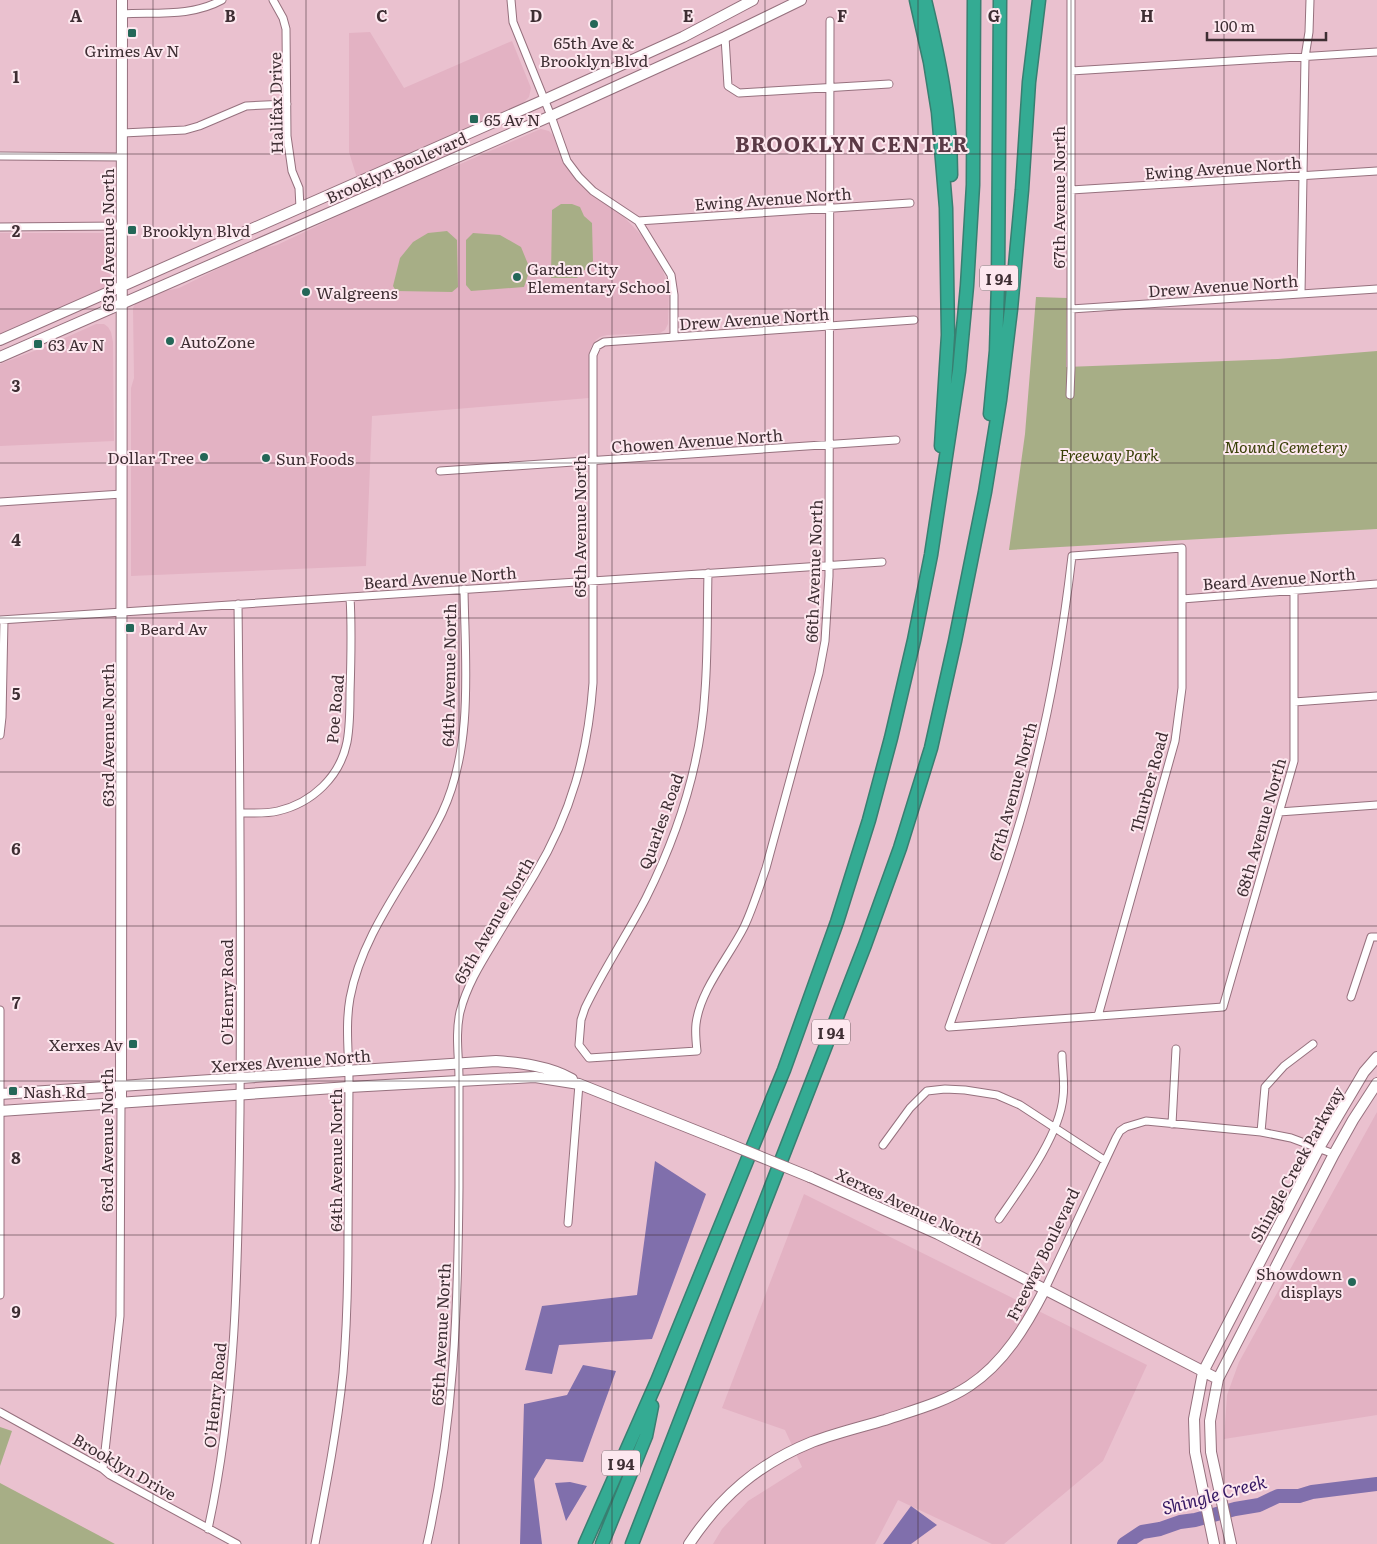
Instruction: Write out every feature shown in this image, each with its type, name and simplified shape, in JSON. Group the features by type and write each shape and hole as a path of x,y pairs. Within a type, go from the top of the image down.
{"highway":[{"path":"908,0 922,27"},
{"path":"916,0 930,62 938,112 946,208 948,335 935,529"},
{"path":"925,0 941,70 948,116 951,183 946,208"},
{"name":"I 94","path":"585,1544 657,1381 784,1070 837,922 869,820 891,738 914,640 935,529 955,399 968,277 974,148 974,0"},
{"name":"I 94","path":"633,1544 814,1078 895,863 925,770 938,719 972,555 988,429 997,326 1000,0"},
{"path":"972,555 994,436 1011,309 1022,190 1029,82 1039,0"},
{"path":"602,1544 646,1436 657,1381"}],"street":[{"name":"63rd Avenue North","path":"103,1469 120,1316 122,0"},
{"path":"122,14 191,12 211,6 222,0"},
{"name":"Halifax Drive","path":"272,0 283,18 286,29 288,154 298,188 300,208"},
{"path":"511,0 513,22 566,161 593,192 638,221 671,275 674,294 674,337"},
{"name":"Brooklyn Boulevard","path":"0,340 544,100 683,37 754,0"},
{"name":"Brooklyn Boulevard","path":"0,357 550,116 725,37 801,0"},
{"name":"67th Avenue North","path":"1070,395 1071,0"},
{"path":"1301,294 1305,57 1309,32 1310,0"},
{"name":"66th Avenue North","path":"589,1058 697,1051 696,1023 700,1007 707,991 745,925 756,897 766,868 811,705 825,641 828,608 830,21"},
{"path":"725,37 728,86 738,93 889,84"},
{"path":"1071,71 1377,52"},
{"path":"123,133 185,130 246,106 288,104"},
{"path":"0,156 122,157"},
{"name":"Ewing Avenue North","path":"1071,190 1377,171"},
{"name":"Ewing Avenue North","path":"638,221 910,203"},
{"path":"0,227 122,226"},
{"name":"Drew Avenue North","path":"1071,309 1377,289"},
{"name":"Drew Avenue North","path":"597,346 604,342 914,320"},
{"name":"65th Avenue North","path":"427,1544 448,1427 455,1355 458,1280 459,1064 457,1031 460,1012 473,976 553,842 568,810 586,744 592,707 594,683 593,355 597,346"},
{"name":"Chowen Avenue North","path":"440,471 896,440"},
{"path":"0,502 122,494"},
{"name":"67th Avenue North","path":"1098,1016 948,1027 1001,881 1020,822 1036,762 1050,701 1061,639 1072,556 1182,548"},
{"name":"Thurber Road","path":"1098,1016 1175,741 1182,688 1182,548"},
{"name":"Beard Avenue North","path":"2,620 882,562"},
{"name":"Quarles Road","path":"589,1058 579,1045 579,1032 585,1008 645,899 664,858 679,818 691,777 700,735 705,692 708,573"},
{"name":"Beard Avenue North","path":"1182,598 1377,584"},
{"name":"64th Avenue North","path":"315,1544 335,1434 347,1322 348,1020 350,1000 357,971 367,944 442,812 453,785 460,758 465,706 464,589"},
{"name":"68th Avenue North","path":"1098,1016 1223,1007 1294,761 1294,591"},
{"name":"Poe Road","path":"240,813 277,812 309,799 334,775 342,760 349,726 352,639 350,597"},
{"name":"O'Henry Road","path":"208,1528 214,1504 231,1376 238,1255 240,813 238,604"},
{"path":"0,735 2,717 2,620"},
{"path":"1294,702 1377,696"},
{"path":"1279,812 1377,804"},
{"path":"1352,997 1370,937 1377,937"},
{"path":"0,1010 0,1295"},
{"path":"1261,1132 1265,1087 1284,1066 1313,1044"},
{"path":"1172,1124 1176,1049"},
{"path":"999,1219 1024,1182 1056,1128 1064,1097 1062,1054"},
{"name":"Shingle Creek Parkway","path":"1213,1539 1195,1452 1194,1420 1203,1372 1319,1148 1364,1072 1377,1057"},
{"name":"Xerxes Avenue North","path":"0,1094 496,1061 530,1065 560,1073 579,1084 810,1177 938,1234 1218,1380"},
{"name":"Xerxes Avenue North","path":"1,1111 459,1080 535,1077 579,1084"},
{"name":"Shingle Creek Parkway","path":"1231,1544 1211,1452 1210,1421 1218,1380 1334,1154 1377,1083"},
{"path":"568,1223 579,1084"},
{"path":"883,1145 910,1108 927,1091 945,1089 997,1095 1020,1105 1104,1160"},
{"name":"Freeway Boulevard","path":"689,1544 720,1502 752,1474 767,1465 814,1442 939,1402 969,1386 995,1364 1016,1339 1044,1289 1104,1160 1120,1131 1126,1127 1146,1121 1261,1132 1291,1138 1334,1154"},
{"name":"Brooklyn Drive","path":"0,1412 103,1469 110,1475 237,1544"}],"shaded area":[{"path":"370,32 404,88 512,41 531,88 529,97 520,106 357,178 349,152 349,33"},
{"path":"541,129 549,131 554,136 562,156 586,186 624,217 645,239 661,266 669,288 668,324 665,330 660,333 607,335 596,340 589,354 589,398 372,416 366,566 131,576 131,388 134,378 133,308 135,304 164,291 179,288 256,250 277,245 427,174 458,165"},
{"path":"0,233 107,233 113,235 114,241 110,248 109,285 104,290 0,335"},
{"path":"96,324 104,324 108,327 113,342 114,441 0,446 0,364"},
{"path":"1377,1112 1377,1415 1224,1439 1227,1395 1239,1362"},
{"path":"655,1161 706,1194 652,1339 559,1345 552,1374 525,1370 542,1306 637,1295"},
{"path":"804,1194 1147,1365 1103,1461 1004,1544 992,1544 898,1500 875,1544 713,1544 722,1529 748,1501 802,1467 785,1430 722,1408"},
{"path":"583,1365 616,1371 583,1462 546,1459 534,1479 542,1544 520,1544 524,1404 567,1395"},
{"path":"570,1482 587,1486 566,1521 555,1483"},
{"path":"911,1506 937,1525 911,1544 883,1544"}],"green space":[{"path":"561,204 572,204 580,207 584,216 592,223 593,261 577,278 551,278 552,210"},
{"path":"447,231 457,240 458,287 452,292 396,291 393,286 400,258 413,242 428,233"},
{"path":"473,233 500,235 521,247 530,269 524,287 471,291 466,285 466,240"},
{"path":"1036,297 1067,298 1066,367 1278,359 1377,351 1377,529 1009,550 1025,434"},
{"path":"0,1427 12,1431 0,1466"},
{"path":"0,1483 115,1544 0,1544"}],"waterway":[{"name":"Shingle Creek","path":"1124,1544 1142,1532 1259,1505 1278,1496 1299,1496 1312,1492 1377,1484"}],"place":[{"name":"65th Ave & Brooklyn Blvd","path":"594,24"},
{"name":"Grimes Av N","path":"132,33"},
{"name":"65 Av N","path":"474,119"},
{"name":"Brooklyn Blvd","path":"132,230"},
{"name":"Garden City Elementary School","path":"517,277"},
{"name":"Walgreens","path":"306,292"},
{"name":"AutoZone","path":"170,341"},
{"name":"63 Av N","path":"38,344"},
{"name":"Dollar Tree","path":"204,457"},
{"name":"Sun Foods","path":"266,458"},
{"name":"Beard Av","path":"130,628"},
{"name":"Xerxes Av","path":"133,1044"},
{"name":"Nash Rd","path":"13,1091"},
{"name":"Showdown displays","path":"1352,1282"}],"district":[{"name":"BROOKLYN CENTER","path":"852,142"}],"park label":[{"name":"Mound Cemetery","path":"1286,446"},
{"name":"Freeway Park","path":"1109,454"}]}
